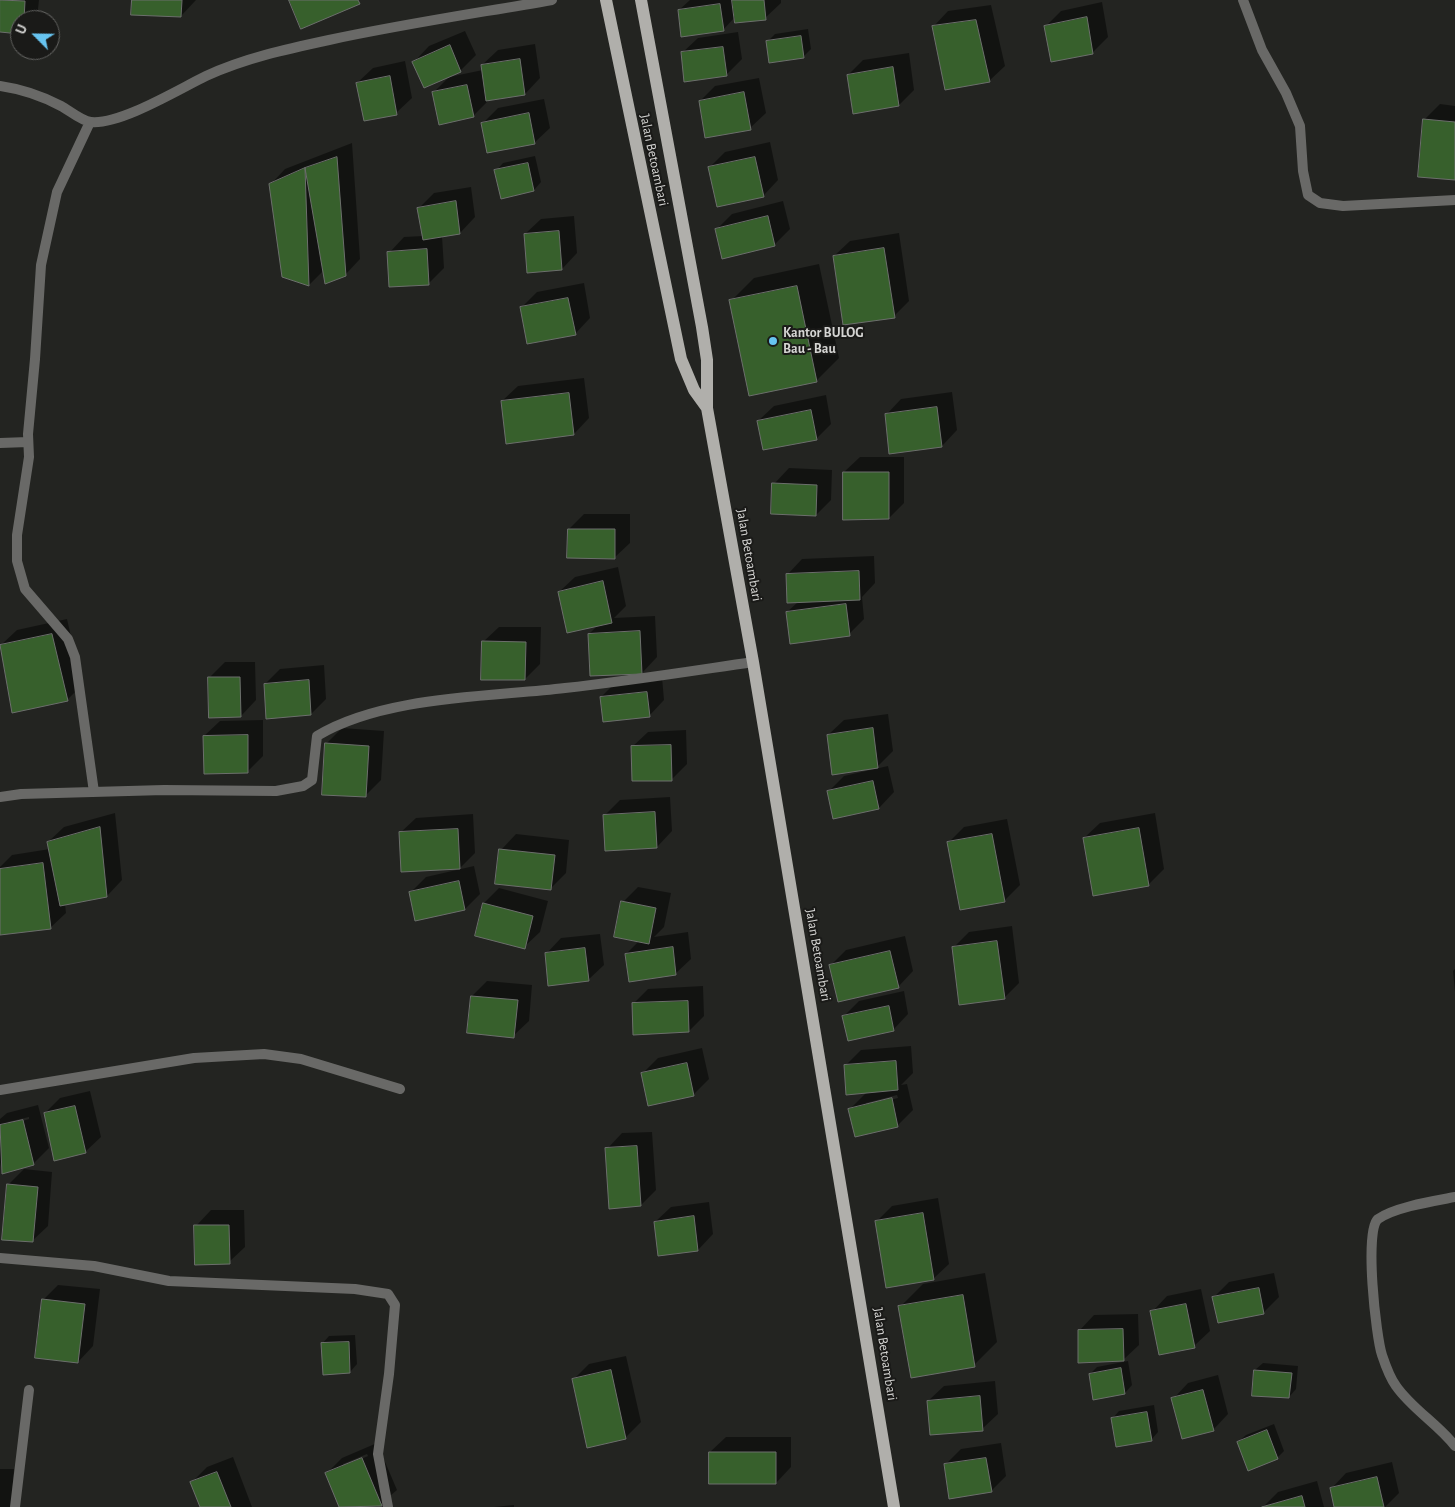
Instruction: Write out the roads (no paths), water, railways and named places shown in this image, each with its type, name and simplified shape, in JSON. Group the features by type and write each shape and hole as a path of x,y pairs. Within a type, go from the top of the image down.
{"main road":[{"name":"Jalan Betoambari","path":"606,0 681,360 694,390 707,408"},
{"name":"Jalan Betoambari","path":"640,0 702,327 708,368 707,408 753,662 894,1507"}],"street":[{"path":"0,86 19,89 51,102 90,122 112,118 168,97 204,77 235,64 290,48 372,30 552,0"},
{"path":"1243,0 1262,50 1286,93 1300,126 1303,171 1308,195 1320,203 1343,206 1455,200"},
{"path":"90,122 57,192 41,264 28,442 29,457 17,535 17,561 25,589 68,639 75,657 94,792"},
{"path":"0,443 28,442"},
{"path":"0,797 94,792 276,791 303,786 312,780 317,736 360,715 434,702 566,688 753,662"},
{"path":"0,1090 185,1059 264,1054 301,1059 400,1089"},
{"path":"1455,1197 1412,1206 1378,1220 1373,1226 1371,1244 1372,1278 1382,1354 1396,1386 1455,1446"},
{"path":"0,1258 94,1266 169,1281 355,1289 388,1294 395,1305 389,1374 378,1454 388,1507"},
{"path":"15,1507 29,1390"}],"place":[{"name":"Kantor BULOG Bau - Bau","path":"773,341"}]}
